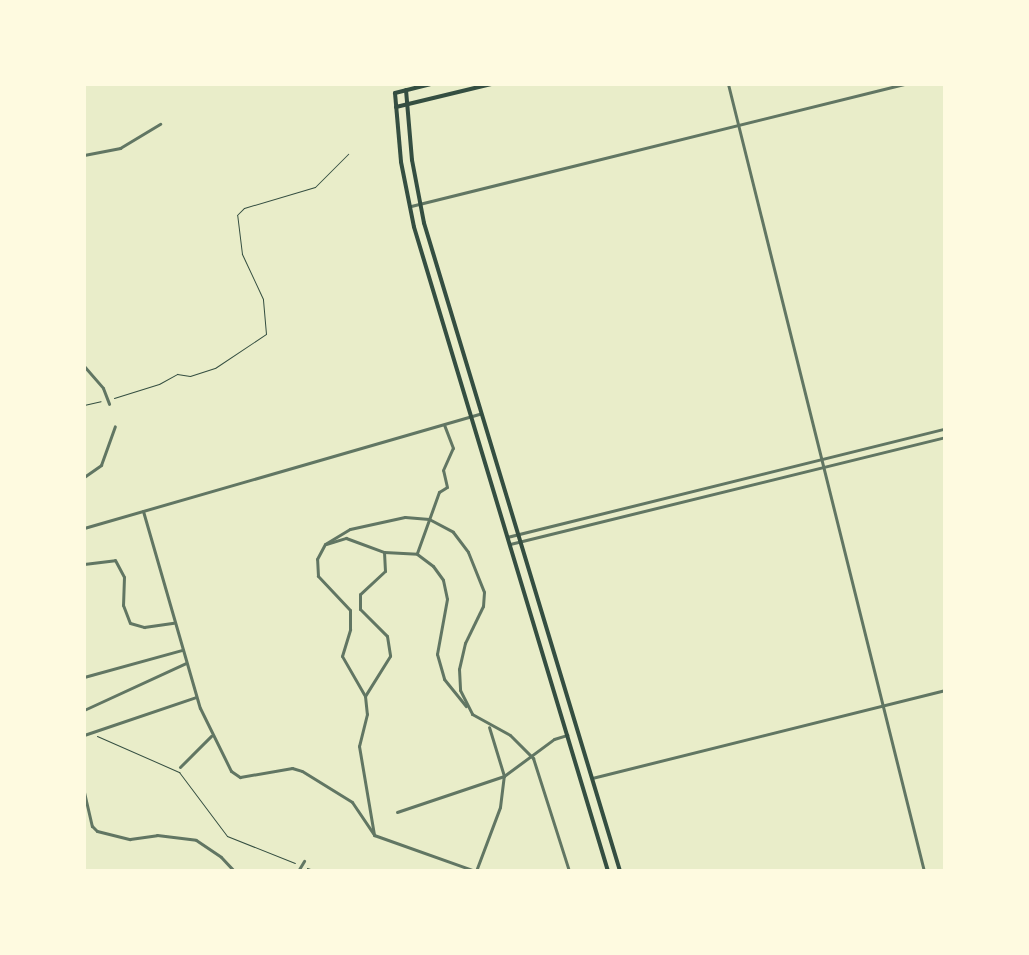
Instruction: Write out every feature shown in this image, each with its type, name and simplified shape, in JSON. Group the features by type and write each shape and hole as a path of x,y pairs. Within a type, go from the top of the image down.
{"main road":[{"path":"430,84 395,93 409,206 608,871"},
{"path":"396,107 491,84"},
{"path":"406,90 420,204 620,871"}],"street":[{"path":"728,84 924,871"},
{"path":"409,206 904,84"},
{"path":"84,155 120,148 160,124"},
{"path":"84,366 109,402"},
{"path":"84,528 482,414"},
{"path":"417,554 439,492 447,487 443,470 453,448 444,425"},
{"path":"84,477 101,465 115,426"},
{"path":"507,537 945,429"},
{"path":"510,544 945,437"},
{"path":"143,511 196,697 231,771 240,777 292,768 302,771 352,802 374,835 476,871 500,807 504,776 489,727"},
{"path":"374,835 359,746 367,714 365,696 342,656 350,629 350,610 318,576 317,559 325,544 350,529 405,517 429,519 453,532 468,552 484,592 483,606 465,643 459,669 460,690 472,714"},
{"path":"325,544 346,538 384,552 401,550 417,554 433,566 443,580 446,608 438,635 437,654 444,679 472,714 489,727 510,735 533,758 569,871"},
{"path":"365,696 390,656 387,636 360,609 360,594 385,571 384,552"},
{"path":"84,564 115,560 124,577 123,605 130,623 144,627 174,623"},
{"path":"84,677 182,650"},
{"path":"84,710 186,663"},
{"path":"592,778 945,690"},
{"path":"84,735 196,697"},
{"path":"180,767 212,735"},
{"path":"397,812 504,776 533,758 554,739 567,735"},
{"path":"84,792 92,826 97,831 130,839 157,835 196,840 221,857 234,871"},
{"path":"298,871 303,863"}],"path":[{"path":"84,405 109,402 177,374 190,376 215,368 266,334 263,299 242,254 237,215 244,208 315,187 348,154"},
{"path":"90,732 179,772 227,836 317,871"}]}
